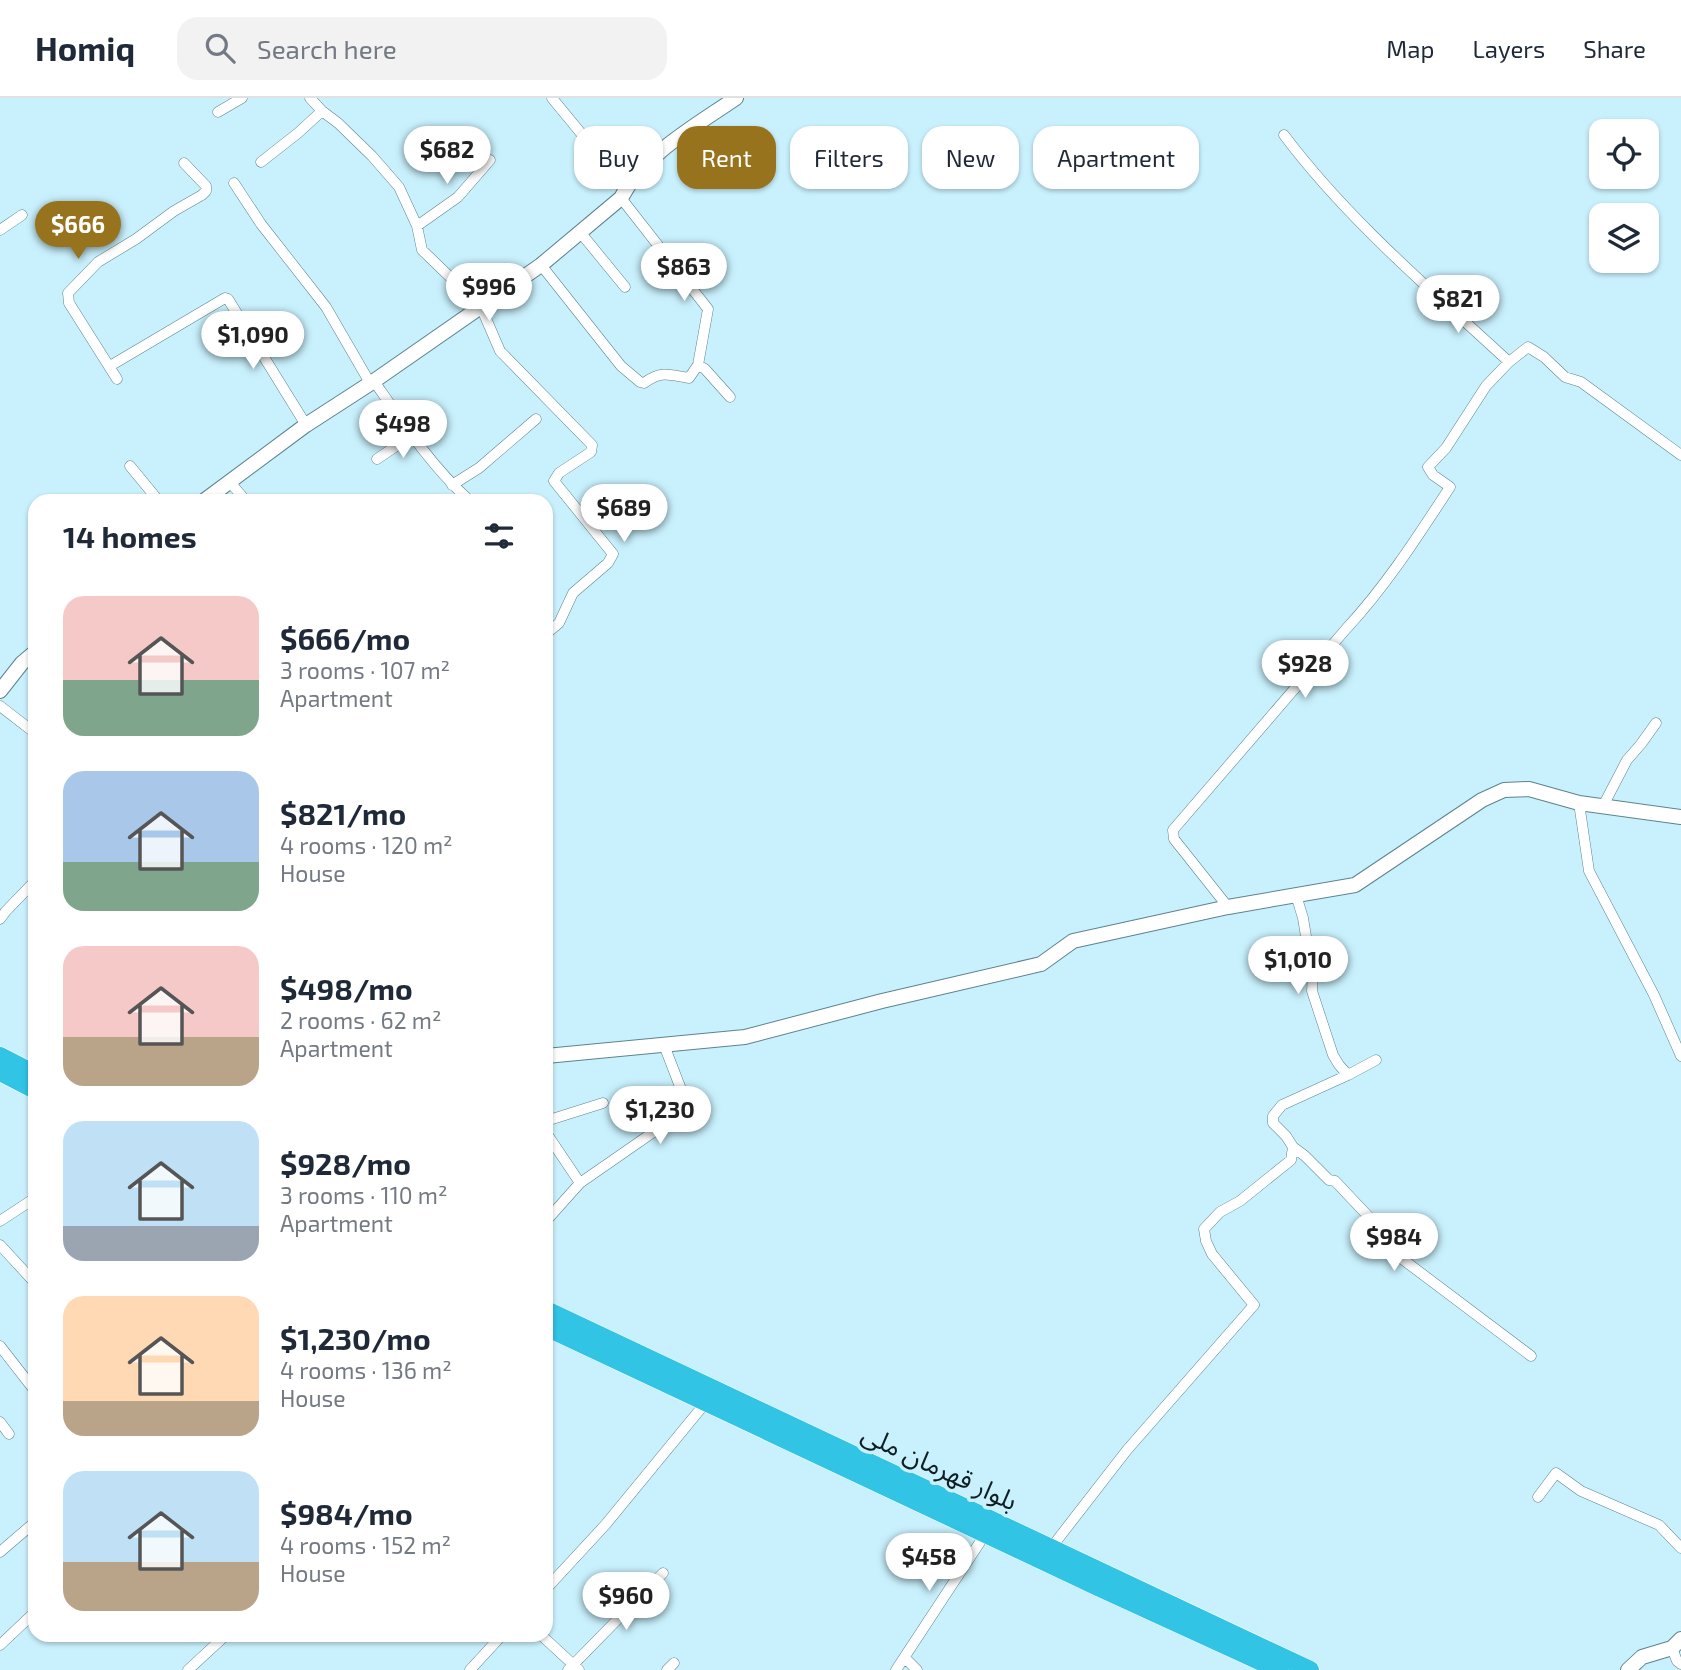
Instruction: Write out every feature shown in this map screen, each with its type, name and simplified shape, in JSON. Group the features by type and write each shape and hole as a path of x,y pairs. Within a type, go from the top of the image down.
{"highway":[{"path":"0,1056 28,1080"},
{"path":"0,1072 28,1082"},
{"name":"بلوار قهرمان ملی","path":"553,1314 986,1533 1258,1666 1279,1670"},
{"name":"بلوار قهرمان ملی","path":"553,1329 710,1395 1051,1548 1310,1670"}],"street":[{"path":"218,112 242,98"},
{"path":"310,98 372,156 399,187 416,226 422,250 481,307 500,351 592,445 591,452 559,473 554,481 613,554 608,563 573,593 559,623 553,629"},
{"path":"541,265 621,366 640,382 661,374 689,378 698,365 708,309 552,98"},
{"path":"217,494 306,425 541,265 623,193 648,163 670,144 736,98"},
{"path":"261,162 322,111"},
{"path":"1284,135 1306,164 1367,229 1509,362"},
{"path":"416,226 458,197 490,160"},
{"path":"117,379 69,303 68,293 99,262 206,191 206,186 184,163"},
{"path":"234,183 261,224 327,307 372,382 411,436 463,494"},
{"path":"0,230 22,215"},
{"path":"580,232 625,287"},
{"path":"110,366 225,298 306,425"},
{"path":"1228,907 1174,839 1173,830 1379,592 1450,487 1433,475 1428,467 1446,448 1486,386 1509,362 1528,347 1544,357 1564,377 1581,382 1681,455"},
{"path":"698,365 705,369 730,397"},
{"path":"452,485 479,468 536,419"},
{"path":"377,459 411,436"},
{"path":"130,466 153,494"},
{"path":"230,482 240,494"},
{"path":"0,691 28,658"},
{"path":"0,706 28,728"},
{"path":"1603,806 1627,760 1656,723"},
{"path":"553,1055 745,1037 882,1001 1041,964 1073,941 1228,907 1355,885 1482,800 1504,790 1529,789 1579,803 1681,817"},
{"path":"1579,803 1590,871 1654,995 1681,1056"},
{"path":"0,919 28,889"},
{"path":"1296,895 1303,918 1312,991 1333,1055 1348,1075"},
{"path":"553,1213 580,1183 689,1110 664,1045"},
{"path":"1376,1060 1282,1105 1273,1116 1273,1123 1293,1147 1329,1180 1335,1181 1368,1216 1389,1249 1531,1356"},
{"path":"553,1119 603,1103"},
{"path":"553,1143 580,1183"},
{"path":"1051,1548 1127,1450 1254,1305 1212,1254 1203,1229 1220,1212 1240,1201 1291,1160 1293,1147"},
{"path":"0,1222 28,1204"},
{"path":"0,1245 28,1275"},
{"path":"0,1346 28,1382"},
{"path":"553,1581 606,1524 710,1395"},
{"path":"0,1422 9,1434"},
{"path":"1538,1497 1556,1473 1581,1491 1659,1525 1681,1548"},
{"path":"0,1552 28,1528"},
{"path":"897,1670 986,1533"},
{"path":"548,1642 573,1668 663,1573"},
{"path":"0,1645 28,1619"},
{"path":"188,1670 218,1642"},
{"path":"470,1670 496,1642"},
{"path":"1628,1670 1642,1657 1677,1643 1677,1661 1681,1664"},
{"path":"905,1658 917,1670"}]}
